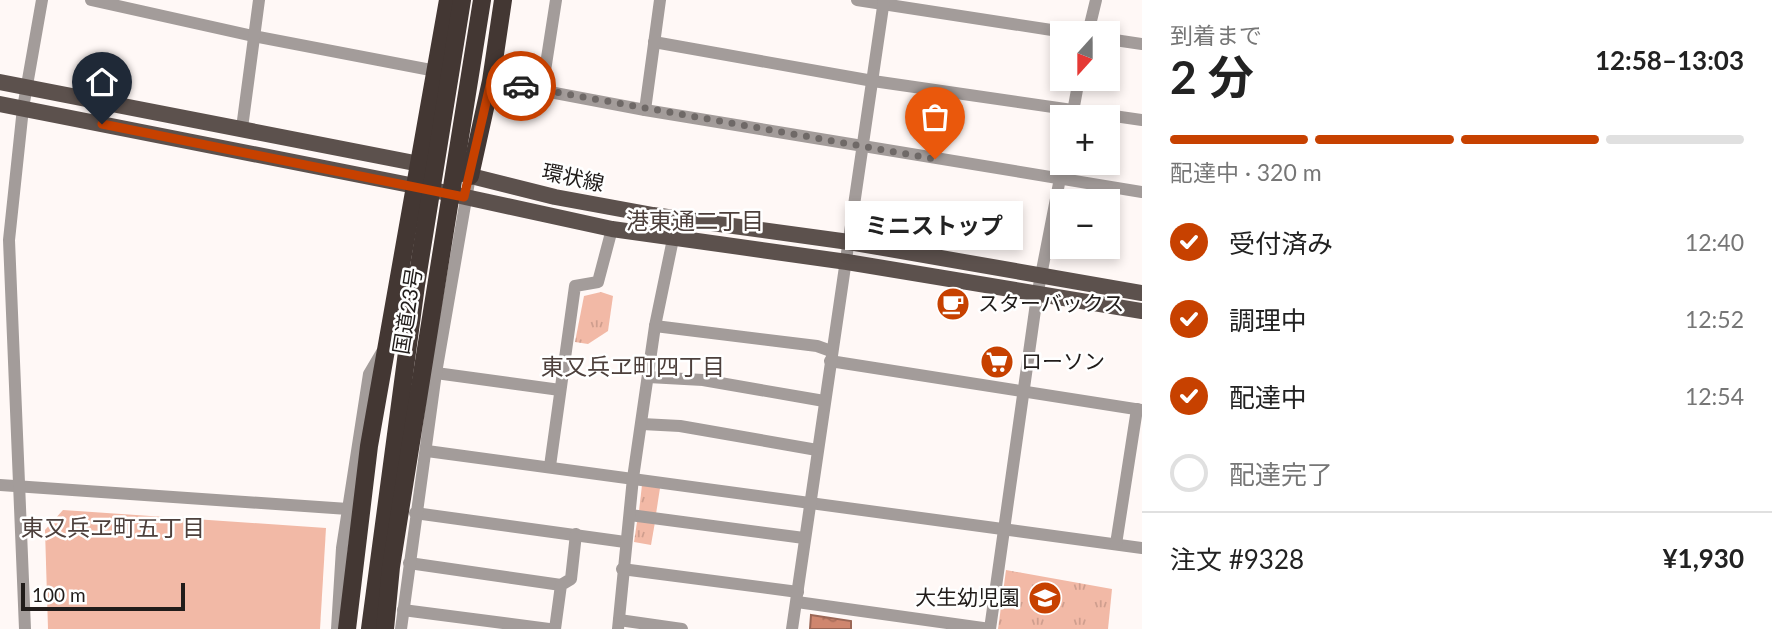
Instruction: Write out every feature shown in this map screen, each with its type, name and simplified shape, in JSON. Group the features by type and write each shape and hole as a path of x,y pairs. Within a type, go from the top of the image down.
{"highway":[{"path":"347,629 348,597 369,446 448,0"},
{"name":"国道23号","path":"370,629 416,285 462,0"},
{"name":"国道23号","path":"385,629 391,567 482,0"},
{"path":"470,176 491,81 503,0"}],"main road":[{"name":"環状線","path":"0,82 420,163 555,197 653,215 849,242 1142,293"},
{"name":"環状線","path":"0,104 415,186 612,229 847,262 1037,296 1142,311"}],"street":[{"path":"25,629 9,240 23,108 42,0"},
{"path":"91,0 253,36 436,71"},
{"path":"242,128 259,0"},
{"path":"541,90 556,0"},
{"path":"645,110 660,0"},
{"path":"857,0 884,2 1050,30"},
{"path":"1091,21 1096,0"},
{"path":"792,629 830,356 847,262 860,147 884,2"},
{"path":"1120,41 1142,44"},
{"path":"654,42 1050,109"},
{"path":"491,81 860,147 1142,192"},
{"path":"1120,118 1142,120"},
{"path":"622,569 990,629 1037,296 1061,175"},
{"path":"401,629 436,373 464,197 470,176"},
{"path":"550,466 575,286 598,282 612,229"},
{"path":"673,239 648,377 625,542 619,625 682,629"},
{"path":"656,326 817,346 830,356 1140,409 1116,544"},
{"path":"337,629 348,509 369,374 390,339"},
{"path":"436,373 560,390"},
{"path":"648,377 703,380 824,401"},
{"path":"642,424 680,426 817,450"},
{"path":"427,451 1142,548"},
{"path":"0,485 348,509"},
{"path":"415,513 625,542"},
{"path":"630,515 804,538"},
{"path":"409,563 561,585 571,579 576,534"},
{"path":"555,629 561,585"},
{"path":"403,610 549,629"}],"green space":[{"path":"601,292 613,296 608,331 588,344 575,342 584,296"},
{"path":"642,485 660,488 656,514 639,511"},
{"path":"63,510 326,528 320,629 48,629 45,530"},
{"path":"637,522 655,522 651,545 634,542"},
{"path":"1006,570 1112,589 1108,629 998,629"}],"water":[{"path":"811,615 851,621 851,629 810,629"}],"way so far":[{"path":"521,86 645,110 935,159"}],"place":[{"name":"ミニストップ","path":"935,159"},
{"name":"スターバックス","path":"953,304"},
{"name":"ローソン","path":"997,362"},
{"name":"大生幼児園","path":"1045,598"}],"district":[{"name":"港東通二丁目","path":"695,221"},
{"name":"東又兵ヱ町四丁目","path":"633,367"},
{"name":"東又兵ヱ町五丁目","path":"113,528"}],"route":[{"path":"102,124 464,197 491,81 521,86"}]}
